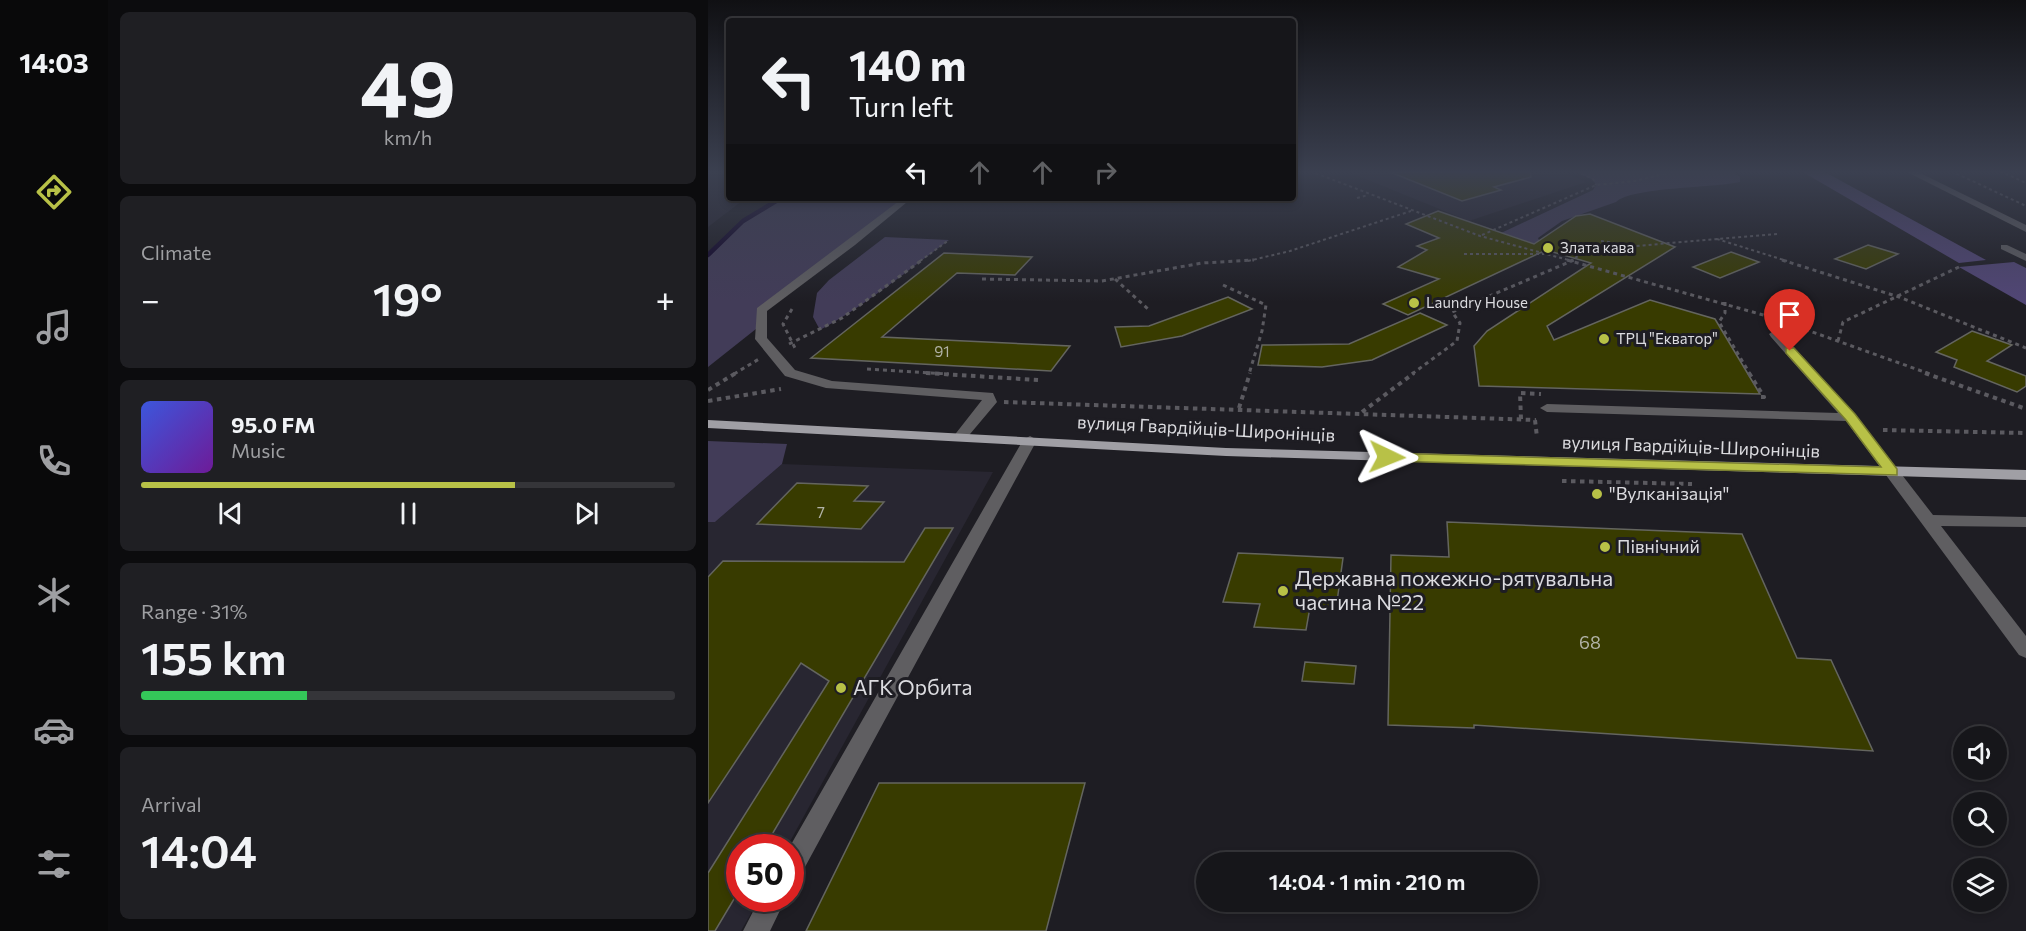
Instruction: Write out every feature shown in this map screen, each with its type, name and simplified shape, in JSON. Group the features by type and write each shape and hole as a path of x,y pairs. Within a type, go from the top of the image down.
{"main road":[{"name":"вулиця Гвардійців-Широнінців","path":"708,424 1238,452 2026,475"}],"street":[{"path":"888,214 761,310 760,339 790,373 831,385 977,393 988,396 990,402 960,437"},
{"path":"1997,214 2026,229"},
{"path":"2004,247 2026,258"},
{"path":"1775,334 1850,417 2026,650"},
{"path":"1541,410 1850,417"},
{"path":"804,844 1030,440"},
{"path":"1928,520 2026,522"},
{"path":"756,931 766,912"}],"path":[{"path":"982,279 1114,279 1202,262 1245,262 1290,251 1401,214"},
{"path":"1421,214 1480,236 1725,302 1778,320"},
{"path":"1480,236 1529,214"},
{"path":"1601,241 1636,246 1777,234"},
{"path":"1717,239 1899,297 2026,348"},
{"path":"708,390 771,352 842,318 949,240"},
{"path":"1362,413 1457,341 1460,323 1452,312 1572,260 1588,250"},
{"path":"1464,254 1550,254"},
{"path":"1838,341 1843,322 1959,267"},
{"path":"1114,279 1148,309"},
{"path":"1223,285 1266,305 1262,332 1239,408"},
{"path":"796,300 783,324 800,358"},
{"path":"1725,302 1725,314 1719,322 1764,397 1749,397"},
{"path":"1789,323 2026,409"},
{"path":"860,369 1038,380"},
{"path":"708,401 778,388 790,389"},
{"path":"1521,419 1520,393 1541,410"},
{"path":"990,402 1239,408 1521,419 1541,410"},
{"path":"1537,437 1541,410"},
{"path":"1860,430 2026,433"}],"shaded area":[{"path":"708,214 724,214 708,227"},
{"path":"755,214 886,214 761,309 761,325 708,367 708,256 744,221"},
{"path":"1453,214 1489,214 1469,221"},
{"path":"1541,214 1581,214 1562,221 1538,238 1540,242 1533,247 1501,233"},
{"path":"1876,214 1903,214 1986,260 1959,263"},
{"path":"885,237 949,240 870,299 820,330 813,317 817,293 829,280"},
{"path":"2014,262 2026,268 2026,305 1959,267"},
{"path":"708,441 787,444 782,464 715,522 708,522"},
{"path":"782,464 993,472 794,834 726,834 726,912 752,912 741,931 708,931 708,522 715,522"}],"building":[{"name":"ТРЦ \"Екватор\"","path":"1430,214 1448,214 1534,244 1576,216 1591,214 1675,247 1547,326 1554,340 1650,300 1715,319 1760,394 1479,386 1474,346 1487,331 1591,263 1546,250 1408,315 1383,304 1439,279 1398,267 1427,250 1417,246 1439,238 1406,224"},
{"path":"1868,245 1898,254 1866,269 1835,259"},
{"path":"1731,252 1759,262 1720,278 1693,267"},
{"path":"944,253 1032,257 1015,275 957,273 882,337 1070,346 1051,371 811,358"},
{"path":"1228,297 1252,309 1182,336 1121,347 1115,327 1149,326"},
{"path":"1420,313 1447,325 1372,360 1322,367 1258,365 1262,345 1349,344"},
{"path":"1972,331 2012,345 1987,361 2026,376 2026,386 2017,392 1954,367 1957,360 1936,352"},
{"path":"797,483 868,486 854,501 884,502 861,529 757,524"},
{"path":"1447,522 1742,534 1797,658 1831,660 1873,751 1474,725 1474,728 1388,725 1391,555 1449,557"},
{"path":"925,528 953,528 772,834 733,834 829,681 801,663 708,803 708,577 723,561 904,562"},
{"name":"Державна пожежно-рятувальна частина №22","path":"1238,553 1343,558 1336,609 1310,607 1306,630 1254,627 1260,604 1223,602"},
{"path":"1305,662 1356,666 1354,684 1302,681"},
{"path":"879,783 1085,783 1046,931 806,931"},
{"path":"726,844 726,912 715,931 708,931 708,873"}],"waterway":[{"path":"708,255 743,221 754,214"}],"place":[{"name":"Злата кава","path":"1548,248"},
{"name":"Laundry House","path":"1414,303"},
{"name":"ТРЦ \"Екватор\"","path":"1604,339"},
{"name":"\"Вулканізація\"","path":"1597,494"},
{"name":"Північний","path":"1605,547"},
{"name":"Державна пожежно-рятувальна частина №22","path":"1283,591"},
{"name":"АГК Орбита","path":"841,688"}],"route":[{"path":"1387,457 1892,472 1850,417 1790,351"}]}
